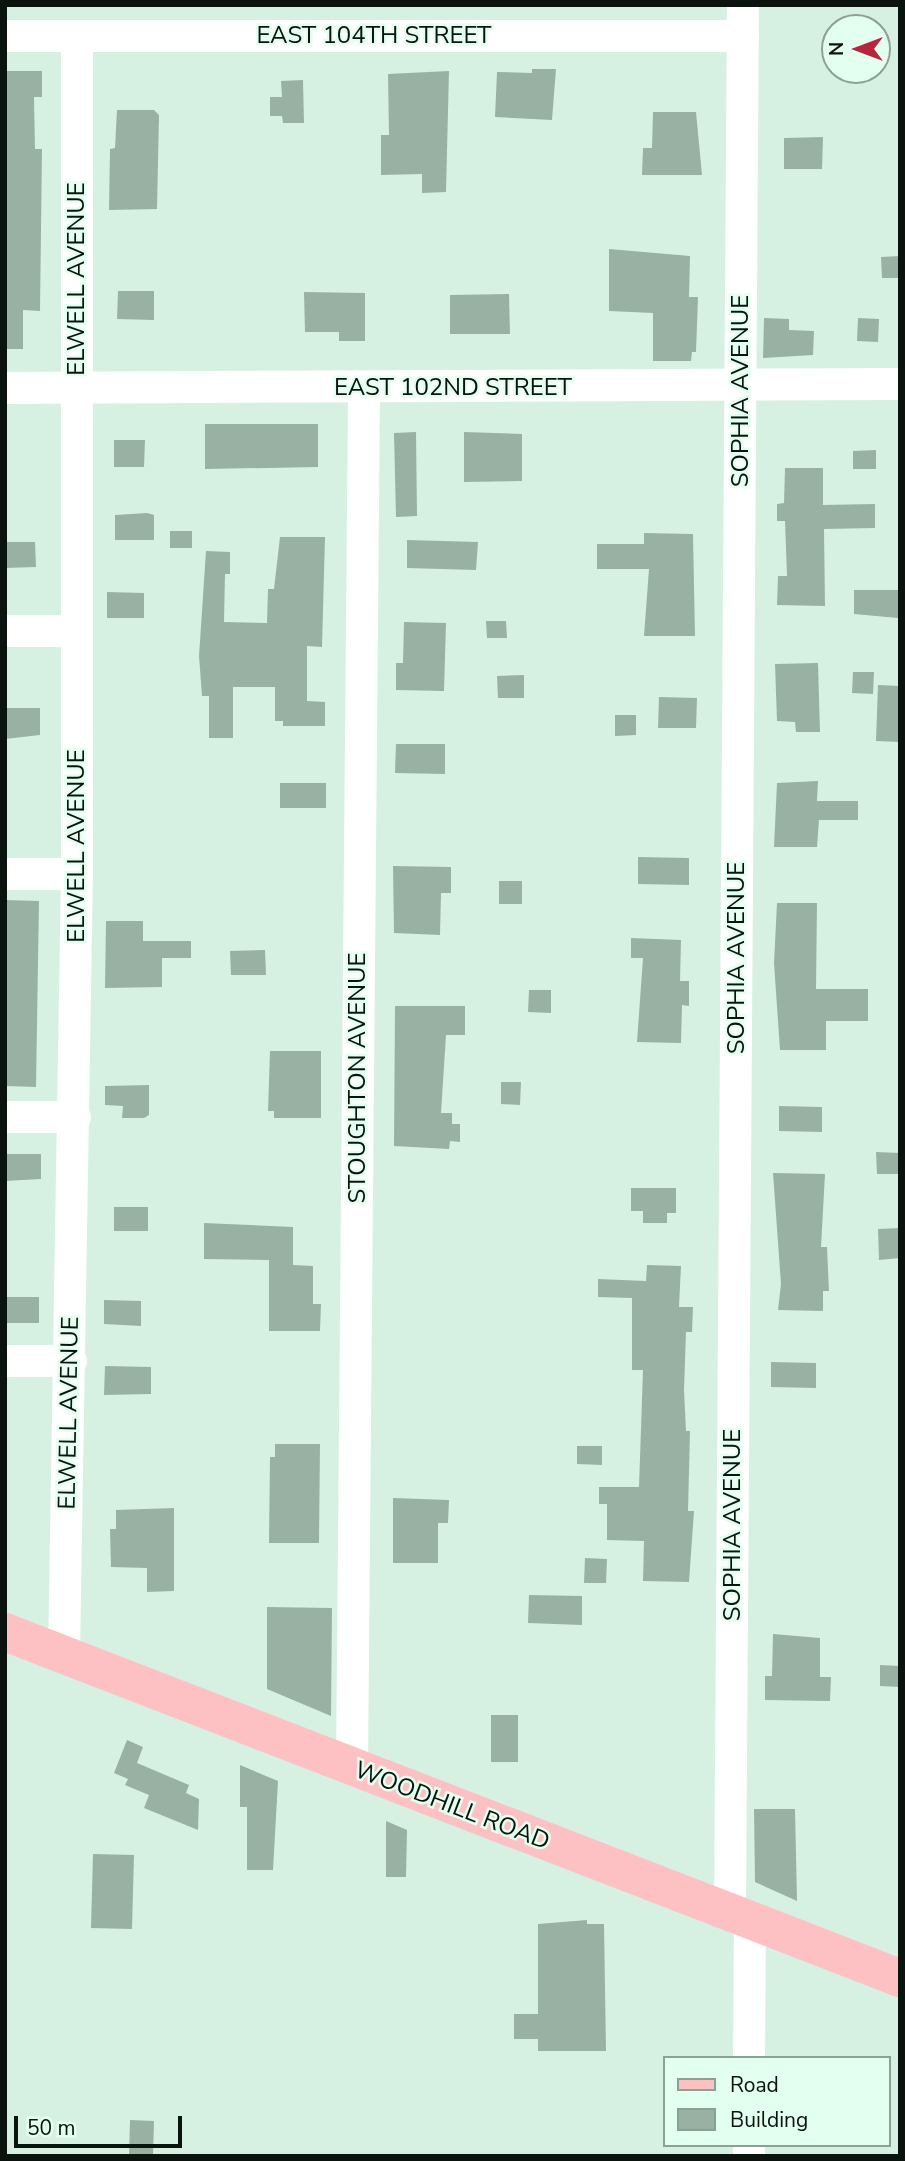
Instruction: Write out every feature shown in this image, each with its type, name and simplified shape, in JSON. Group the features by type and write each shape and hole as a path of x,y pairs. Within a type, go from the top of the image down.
{"main road":[{"name":"WOODHILL ROAD","path":"5,1632 900,1978"}],"street":[{"name":"EAST 104TH STREET","path":"5,36 743,20"},
{"name":"SOPHIA AVENUE","path":"743,20 740,1914 749,2056"},
{"name":"ELWELL AVENUE","path":"64,1655 77,874 77,36"},
{"name":"EAST 102ND STREET","path":"5,388 900,384"},
{"name":"STOUGHTON AVENUE","path":"352,1768 364,388"},
{"path":"5,631 77,631"},
{"path":"5,874 77,874"},
{"path":"5,1117 75,1117"},
{"path":"5,1361 71,1360"}],"building":[{"path":"532,69 556,69 552,120 495,117 497,72 532,73"},
{"path":"5,71 42,71 42,97 34,97 35,149 42,149 40,311 23,310 23,349 5,349"},
{"path":"449,71 446,192 422,193 422,174 381,175 381,135 389,135 388,74"},
{"path":"303,80 304,123 283,123 282,116 270,116 270,97 282,97 281,81"},
{"path":"117,110 154,110 159,115 157,209 109,210 110,149 115,148"},
{"path":"653,112 696,112 702,175 642,175 643,148 652,148"},
{"path":"823,137 822,169 784,169 784,138"},
{"path":"609,249 690,256 689,297 698,297 696,352 692,352 691,361 653,361 653,313 609,311"},
{"path":"900,256 900,278 882,278 881,257"},
{"path":"118,291 154,291 154,320 117,319"},
{"path":"304,292 365,293 365,341 339,341 339,332 305,332"},
{"path":"509,294 510,334 450,334 450,295"},
{"path":"764,318 789,319 789,330 814,331 813,355 763,358"},
{"path":"858,318 879,319 878,342 857,341"},
{"path":"205,424 318,424 318,467 205,469"},
{"path":"416,432 417,516 396,517 394,433"},
{"path":"464,432 522,434 522,481 464,482"},
{"path":"114,440 145,440 144,467 114,467"},
{"path":"876,450 876,469 853,469 853,451"},
{"path":"785,468 823,468 823,505 875,504 875,528 824,529 825,606 777,605 778,576 787,576 785,521 777,521 777,504 784,503"},
{"path":"115,515 154,515 154,540 115,540"},
{"path":"170,531 192,531 192,548 170,548"},
{"path":"644,533 693,534 695,636 644,636 649,569 597,569 597,544 644,544"},
{"path":"280,537 325,537 322,647 307,646 307,701 325,702 325,726 283,726 283,721 275,721 275,687 233,687 233,738 209,738 209,696 202,696 199,656 206,551 230,552 230,574 225,574 224,622 267,623 268,589 274,589"},
{"path":"407,540 478,542 476,570 407,568"},
{"path":"5,542 35,542 36,567 5,568"},
{"path":"854,590 899,590 898,618 854,614"},
{"path":"107,592 144,593 144,618 107,618"},
{"path":"486,621 506,621 507,638 487,638"},
{"path":"404,622 446,623 444,691 396,690 396,663 403,663"},
{"path":"818,663 820,732 796,732 795,722 777,721 775,664"},
{"path":"853,672 874,672 873,694 852,693"},
{"path":"524,675 524,698 498,698 497,676"},
{"path":"878,685 900,686 900,742 876,741"},
{"path":"659,697 697,698 696,728 658,728"},
{"path":"5,708 40,708 40,735 5,739"},
{"path":"615,715 636,715 636,735 615,736"},
{"path":"396,744 445,744 445,774 395,773"},
{"path":"818,781 817,801 858,801 858,820 819,820 817,847 774,847 777,783"},
{"path":"280,783 326,783 326,808 280,808"},
{"path":"638,857 689,858 689,885 638,884"},
{"path":"393,866 451,867 451,893 441,893 440,935 394,933"},
{"path":"499,881 522,881 522,904 499,904"},
{"path":"5,900 39,901 36,1087 5,1086"},
{"path":"777,903 817,903 816,989 868,989 868,1021 826,1021 826,1050 780,1050 774,963"},
{"path":"106,921 143,921 143,941 191,941 191,958 162,958 162,987 105,988"},
{"path":"631,938 681,940 680,981 689,981 689,1006 682,1005 681,1043 637,1042 643,958 631,958"},
{"path":"265,950 266,975 231,975 230,951"},
{"path":"529,990 551,990 551,1013 528,1012"},
{"path":"395,1006 465,1006 465,1035 446,1035 441,1113 452,1113 452,1124 460,1124 460,1142 450,1141 449,1149 394,1146"},
{"path":"270,1051 321,1051 321,1118 274,1118 274,1111 268,1111"},
{"path":"501,1082 521,1082 520,1105 501,1104"},
{"path":"149,1085 149,1115 144,1118 122,1118 123,1106 105,1105 105,1086"},
{"path":"779,1106 822,1107 822,1132 779,1131"},
{"path":"876,1152 900,1153 900,1174 877,1174"},
{"path":"5,1154 41,1154 41,1179 5,1181"},
{"path":"773,1173 825,1174 821,1247 827,1247 829,1291 823,1291 823,1311 778,1310 781,1284"},
{"path":"631,1188 676,1188 676,1213 667,1213 667,1223 643,1223 643,1211 631,1211"},
{"path":"114,1207 148,1207 148,1231 114,1231"},
{"path":"204,1223 293,1227 293,1265 313,1266 313,1304 321,1304 320,1331 269,1331 269,1260 204,1259"},
{"path":"900,1228 900,1258 879,1260 878,1229"},
{"path":"647,1265 681,1266 679,1307 693,1307 692,1332 686,1332 684,1390 686,1431 690,1431 688,1511 694,1511 689,1582 643,1581 644,1541 607,1540 607,1504 599,1504 599,1487 639,1487 643,1370 632,1370 632,1298 598,1297 598,1279 646,1281"},
{"path":"5,1297 39,1297 39,1323 5,1323"},
{"path":"104,1300 141,1301 141,1326 104,1324"},
{"path":"771,1362 816,1363 816,1388 771,1387"},
{"path":"105,1366 151,1367 151,1394 104,1395"},
{"path":"275,1444 320,1444 319,1543 269,1543 270,1457 275,1457"},
{"path":"577,1446 602,1446 602,1465 577,1464"},
{"path":"393,1498 449,1500 448,1523 438,1523 438,1563 393,1563"},
{"path":"174,1508 174,1591 147,1592 147,1568 111,1567 110,1529 116,1529 116,1510"},
{"path":"585,1558 607,1559 606,1583 584,1583"},
{"path":"529,1595 582,1596 582,1625 528,1623"},
{"path":"267,1607 332,1608 331,1716 267,1689"},
{"path":"773,1634 820,1638 820,1677 831,1677 830,1701 765,1700 765,1676 772,1676"},
{"path":"880,1665 900,1666 900,1687 880,1686"},
{"path":"491,1715 518,1715 518,1762 491,1762"},
{"path":"127,1740 143,1747 137,1763 189,1785 186,1793 199,1799 198,1830 144,1808 149,1795 125,1785 128,1779 114,1773"},
{"path":"240,1765 278,1781 273,1870 247,1870 247,1807 240,1807"},
{"path":"754,1809 795,1809 797,1901 755,1882"},
{"path":"386,1821 407,1830 406,1877 386,1877"},
{"path":"93,1854 134,1855 132,1929 91,1928"},
{"path":"587,1920 587,1924 604,1924 606,2051 538,2051 538,2039 514,2039 514,2014 538,2014 538,1924"},
{"path":"130,2120 154,2121 153,2156 129,2156"}]}
